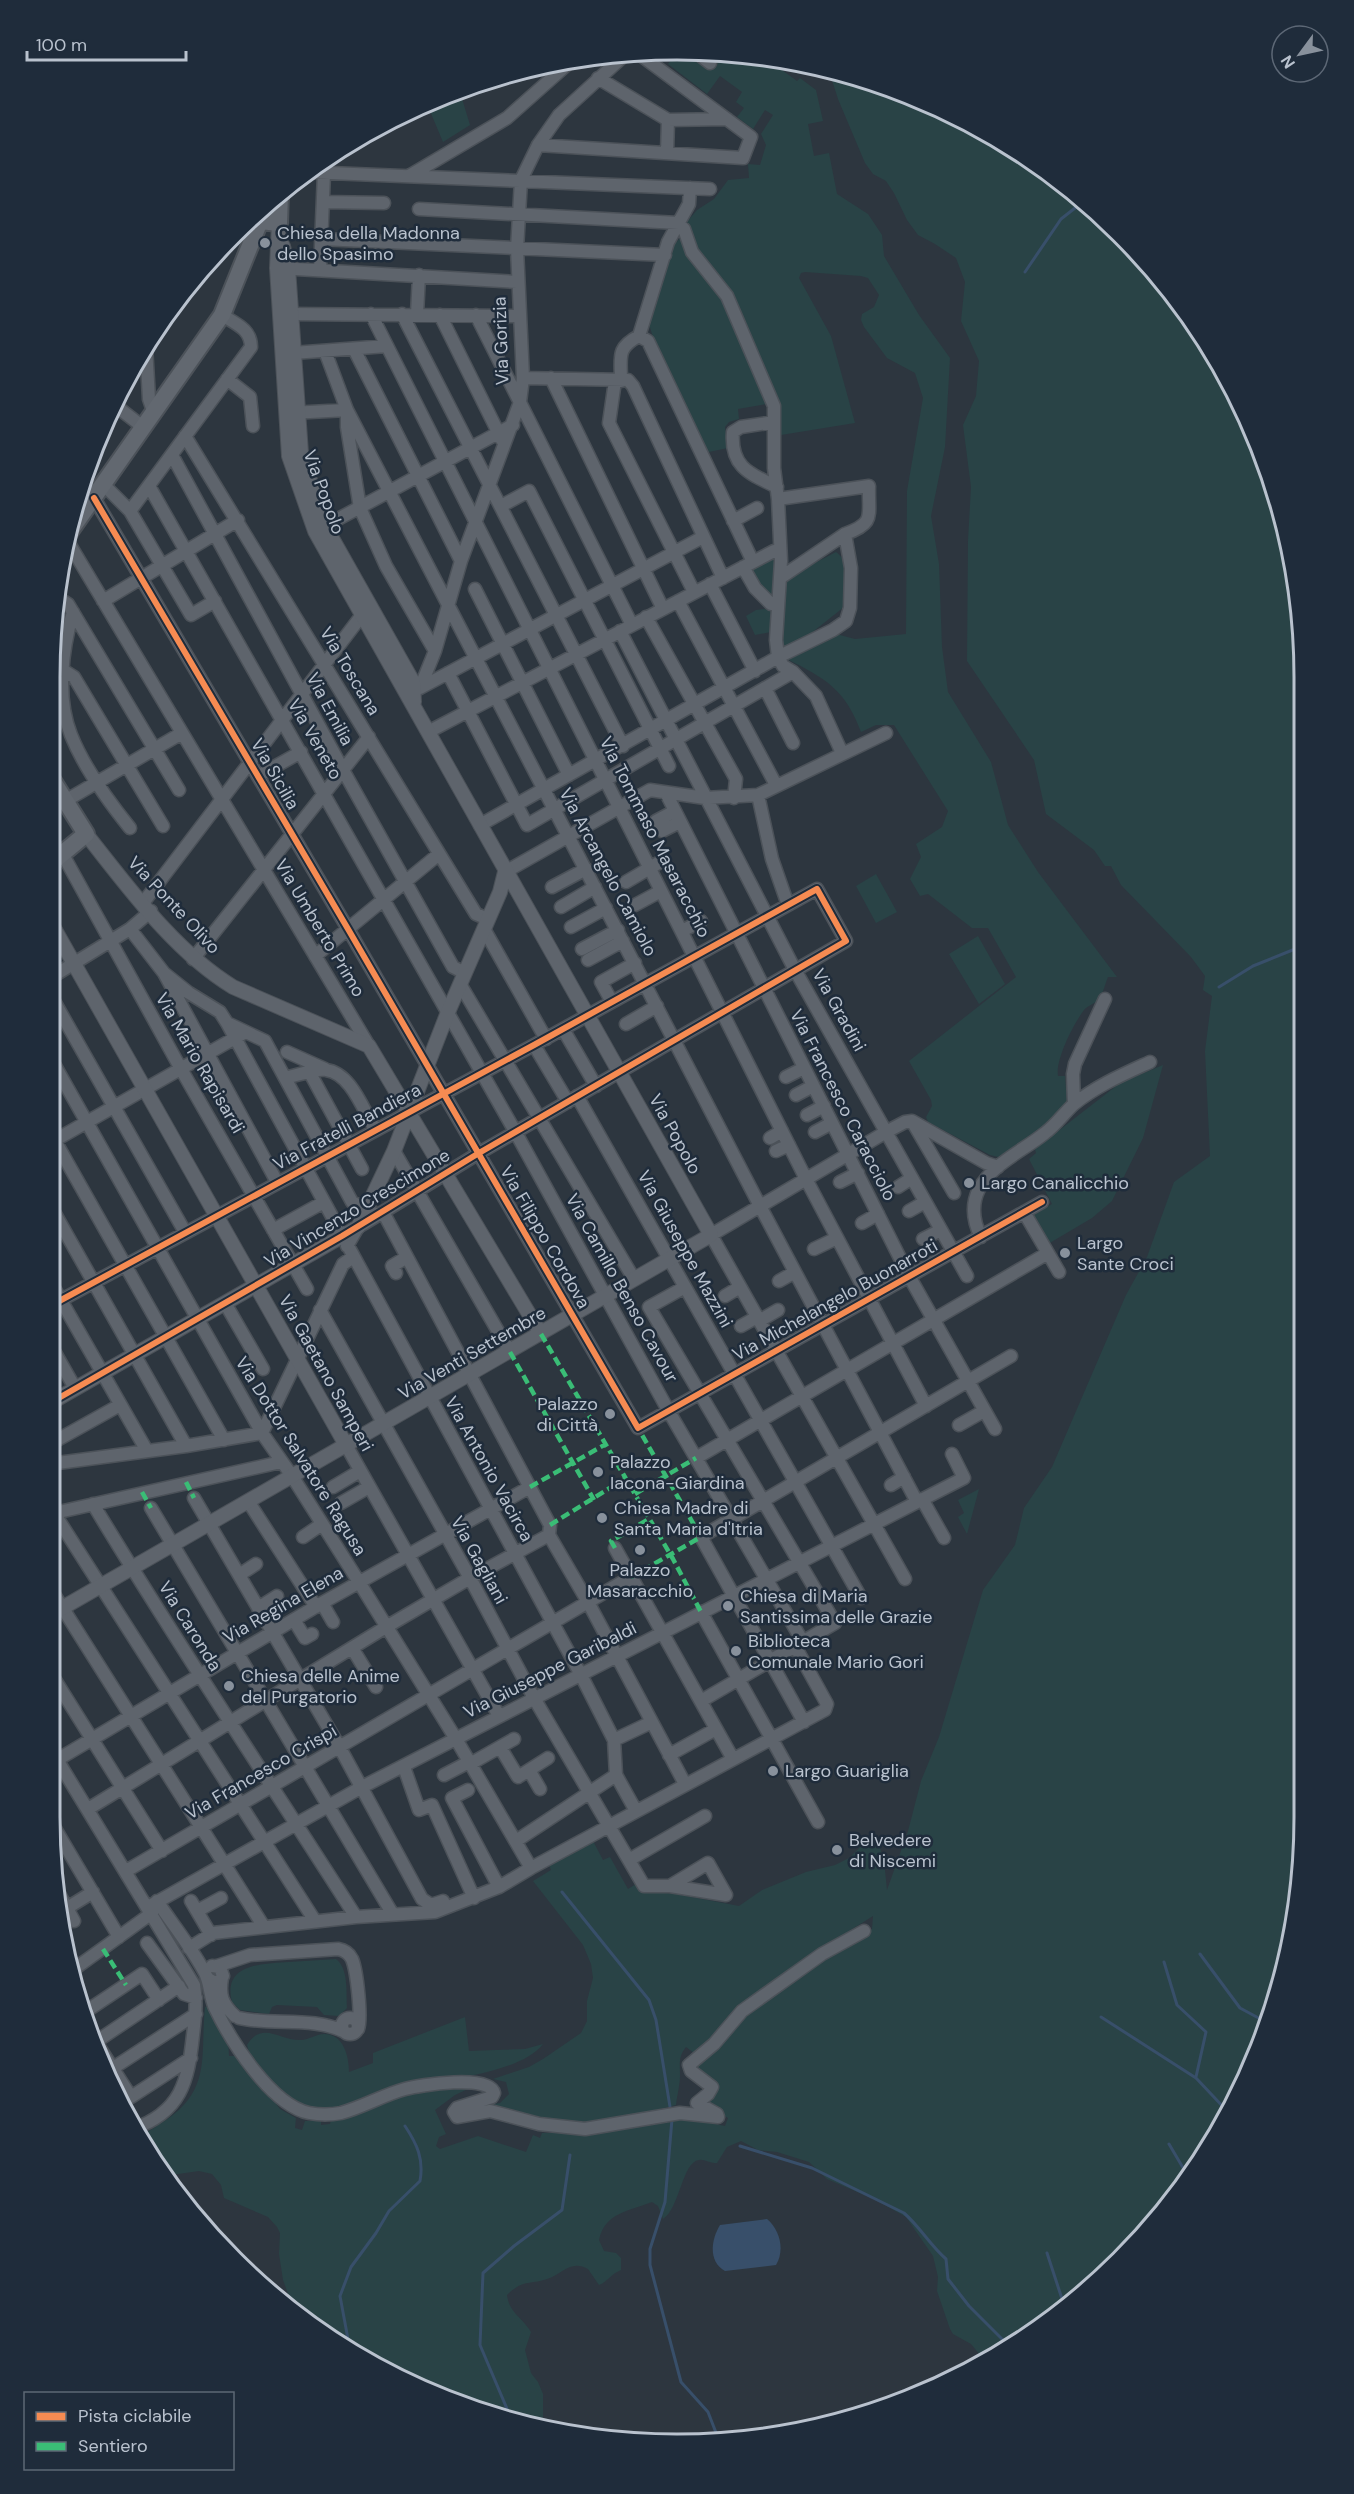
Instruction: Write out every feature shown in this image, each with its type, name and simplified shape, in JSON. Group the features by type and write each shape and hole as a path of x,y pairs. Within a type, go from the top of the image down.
{"main road":[{"path":"266,217 279,223 280,205"},
{"path":"82,515 222,315 259,224"},
{"name":"Via Ponte Olivo","path":"60,794 86,834"},
{"path":"60,854 86,834"}],"street":[{"path":"538,145 743,158 751,137 648,61"},
{"name":"Via Gorizia","path":"414,695 435,651 461,561 520,402 523,378 517,249 520,180 538,145 559,115 615,63"},
{"path":"408,176 507,118 559,72"},
{"path":"598,78 668,120 727,119"},
{"path":"667,153 668,120"},
{"path":"320,270 324,173 710,189"},
{"path":"690,188 689,204 668,242 639,336 626,343 621,350 618,381 609,423 694,592"},
{"path":"323,202 384,203"},
{"path":"419,209 678,223 684,229 692,252 727,296 774,406 780,578 778,657 783,666 793,672 816,696 842,753"},
{"path":"279,223 282,268 517,282"},
{"path":"322,239 665,255"},
{"name":"Via Popolo","path":"282,268 290,314 293,353 290,456 315,531 362,615 414,695 428,732 505,872"},
{"name":"Via Popolo","path":"282,268 292,413 301,453 325,526 414,682 414,695"},
{"path":"417,314 419,275"},
{"path":"290,314 519,316"},
{"name":"Via Tommaso Masaracchio","path":"371,314 619,808 655,865 661,891 806,1179 926,1406"},
{"path":"402,314 623,746"},
{"path":"130,511 251,347 251,338 247,331 222,315"},
{"path":"440,315 505,445"},
{"path":"476,315 632,625"},
{"path":"639,336 648,341 733,521 755,588 771,604 778,603"},
{"path":"293,353 387,346"},
{"path":"354,349 461,561"},
{"name":"Via Arcangelo Camiolo","path":"325,351 347,410 760,1206 904,1477 944,1538"},
{"path":"146,362 147,388 153,411"},
{"path":"523,378 628,380 633,386 723,578"},
{"path":"551,378 663,609"},
{"path":"227,379 250,397 253,426"},
{"path":"121,410 143,427"},
{"path":"292,413 347,410 347,427 360,508 386,566 435,651"},
{"path":"774,422 741,427 733,432 732,443 740,466 747,473 778,493 869,486 868,521 865,526 845,534 780,578"},
{"path":"325,526 513,425"},
{"name":"Via Toscana","path":"185,436 476,914 486,924 540,1042"},
{"name":"Via Emilia","path":"172,455 342,770 453,967 462,978 505,1060 634,1279"},
{"path":"104,484 130,511 194,620 215,601"},
{"name":"Via Veneto","path":"149,486 448,1012"},
{"path":"501,506 529,492 669,766"},
{"name":"Via Sicilia","path":"94,498 428,1067"},
{"path":"733,521 757,508"},
{"path":"103,601 238,520"},
{"path":"480,825 846,621 850,608 851,568 845,534"},
{"path":"414,695 448,673 703,537"},
{"name":"Via Umberto Primo","path":"73,551 541,1334"},
{"path":"428,732 774,551"},
{"path":"710,584 755,671"},
{"path":"475,589 569,776"},
{"path":"678,601 776,785"},
{"path":"64,602 73,612 179,790"},
{"path":"73,612 63,670 64,707 70,734 108,801 130,828"},
{"path":"60,972 130,929 221,799 362,615"},
{"path":"646,617 736,779 734,798"},
{"name":"Via Gradini","path":"620,631 674,741 701,786 705,798 795,970 967,1276"},
{"path":"63,670 74,676 164,826"},
{"path":"448,673 527,825 793,672"},
{"path":"765,688 793,743"},
{"path":"64,801 182,733"},
{"path":"376,1212 394,1151 448,1012 486,924 507,889 505,872 650,790 705,798 758,795 886,733"},
{"path":"193,959 369,737"},
{"path":"258,776 301,752"},
{"name":"Via Francesco Caracciolo","path":"666,793 909,1276 995,1429"},
{"path":"758,795 772,859 788,905"},
{"name":"Via Ponte Olivo","path":"86,834 193,959 233,987 369,1046"},
{"path":"315,956 439,854"},
{"path":"626,882 655,865"},
{"name":"Via Mario Rapisardi","path":"60,867 110,940 307,1289"},
{"path":"552,888 586,869"},
{"path":"561,907 595,887"},
{"name":"Via Popolo","path":"507,889 588,1015 905,1579"},
{"name":"Via Fratelli Bandiera","path":"60,1300 817,890"},
{"name":"Via Vincenzo Crescimone","path":"60,1397 292,1264 347,1246 358,1227 376,1212 417,1191 675,1040 703,1032 723,1012 846,941 817,890"},
{"path":"635,904 661,891"},
{"path":"571,927 606,908"},
{"path":"682,932 701,921"},
{"path":"130,929 164,973 277,1182"},
{"path":"585,955 620,935"},
{"name":"Via Gaetano Samperi","path":"60,939 499,1716"},
{"path":"612,1002 600,982 635,963"},
{"name":"Via Antonio Vacirca","path":"164,973 189,993 220,1012 226,1023 240,1035 304,1167 581,1675 614,1740 616,1775 636,1811"},
{"path":"1074,1104 1072,1074 1105,999"},
{"path":"626,1024 657,1006"},
{"path":"60,1012 185,1232"},
{"name":"Via Camillo Benso Cavour","path":"448,1012 668,1410 767,1579 827,1704 825,1710 804,1722"},
{"path":"563,1029 596,1086"},
{"path":"60,1135 240,1035 265,1041 352,1202 376,1212 407,1257 550,1526 549,1535 588,1602 685,1785"},
{"name":"Via Giuseppe Mazzini","path":"540,1042 670,1259 861,1598"},
{"path":"287,1052 340,1075 347,1082 375,1129"},
{"path":"981,1237 974,1223 973,1188 998,1167 1045,1134 1074,1104 1109,1081 1150,1062"},
{"name":"Via Filippo Cordova","path":"428,1067 638,1424"},
{"path":"786,1077 804,1068"},
{"path":"285,1078 325,1069"},
{"path":"310,1073 362,1169"},
{"name":"Via Dottor Salvatore Ragusa","path":"60,1075 261,1433 292,1476 359,1582 456,1739 531,1868"},
{"path":"796,1095 813,1086"},
{"path":"807,1115 824,1106"},
{"path":"912,1121 986,1163 998,1167"},
{"path":"912,1121 954,1193"},
{"name":"Via Venti Settembre","path":"62,1608 430,1399 886,1132 905,1122 912,1121"},
{"path":"815,1132 832,1123"},
{"path":"770,1138 783,1131"},
{"path":"776,1151 789,1145"},
{"path":"394,1151 510,1352"},
{"path":"60,1153 224,1440"},
{"path":"840,1182 858,1173"},
{"path":"898,1187 912,1178"},
{"path":"909,1211 925,1202"},
{"name":"Via Michelangelo Buonarroti","path":"638,1424 699,1393 1042,1202"},
{"path":"273,1230 324,1203"},
{"path":"1024,1212 1045,1252 1059,1272"},
{"path":"862,1223 878,1214"},
{"path":"60,1223 186,1446"},
{"path":"923,1239 941,1230"},
{"path":"814,1249 837,1238"},
{"path":"60,1463 186,1446 261,1433 343,1263 347,1246"},
{"path":"696,1458 1045,1252"},
{"path":"396,1273 392,1266 407,1257"},
{"path":"779,1281 795,1272"},
{"path":"685,1287 649,1307 835,1623 701,1701"},
{"path":"725,1296 740,1287"},
{"path":"225,1303 263,1369"},
{"path":"60,1310 102,1373 147,1451"},
{"name":"Via Gagliani","path":"320,1310 470,1578 534,1698 644,1886 670,1886"},
{"path":"741,1326 778,1310"},
{"path":"189,1948 211,1935 392,1913 435,1912 450,1907 499,1887 804,1722 705,1538 732,1519 1011,1356"},
{"path":"60,1362 75,1388"},
{"path":"60,1438 120,1405"},
{"path":"959,1425 984,1411"},
{"name":"Via Giuseppe Garibaldi","path":"79,1966 120,1937 152,1907 223,1863 296,1822 874,1522 964,1478 952,1454"},
{"path":"60,1512 281,1462"},
{"path":"333,1487 360,1471"},
{"path":"891,1485 904,1477"},
{"path":"341,1503 369,1487"},
{"name":"Via Regina Elena","path":"60,1758 319,1605 530,1487"},
{"path":"194,1498 339,1746 425,1902 431,1905 444,1901 450,1907"},
{"path":"248,1502 333,1622"},
{"name":"Via Caronda","path":"93,1504 199,1675 356,1917"},
{"path":"151,1508 326,1806 392,1913"},
{"path":"303,1536 322,1524"},
{"path":"60,1526 101,1586 315,1922"},
{"path":"88,1809 300,1680 328,1670 352,1648 386,1627 549,1535"},
{"path":"615,1548 733,1760"},
{"path":"239,1575 256,1564"},
{"name":"Via Francesco Crispi","path":"126,1871 304,1765 631,1577"},
{"path":"258,1608 277,1596"},
{"path":"60,1605 264,1927"},
{"path":"701,1612 818,1822"},
{"path":"294,1620 305,1638 312,1634"},
{"path":"352,1648 376,1687"},
{"path":"60,1688 162,1851"},
{"path":"614,1740 652,1722"},
{"path":"669,1755 716,1729"},
{"path":"444,1775 514,1738"},
{"path":"500,1747 518,1777 548,1758"},
{"path":"404,1767 419,1810 432,1805 474,1898"},
{"path":"529,1770 540,1789"},
{"path":"60,1771 88,1809 126,1871 152,1907 215,1973"},
{"path":"516,1841 616,1775"},
{"path":"468,1790 452,1798 499,1887"},
{"path":"629,1860 705,1816"},
{"path":"61,1841 120,1937"},
{"path":"67,1908 93,1892"},
{"path":"211,1935 194,1906 220,1898"},
{"path":"143,2126 166,2112 177,2099 186,2082 196,2014 196,1998 189,1974 152,1907"},
{"path":"68,1915 74,1921"},
{"path":"346,2024 352,2034 358,2029 361,2013 353,1961 344,1950 338,1948 250,1955 215,1973 210,1996 235,2026 244,2054 278,2098 287,2105 310,2113 340,2113 405,2089 470,2082 489,2084 494,2093 492,2097 457,2108 454,2112 457,2117 490,2110 547,2125 585,2129 680,2113 714,2119 718,2117 717,2114 697,2103 708,2094 712,2087 691,2071 689,2065 692,2061 714,2044 742,2011 822,1954 864,1931"},
{"path":"147,1942 179,1986 189,1996 196,1998"},
{"path":"91,2008 142,1974 159,2000"},
{"path":"101,2038 179,1986"},
{"path":"346,2024 357,1996"},
{"path":"114,2068 196,2014"},
{"path":"235,2026 259,2021 327,2026 346,2024"},
{"path":"122,2085 131,2097 191,2058"}],"green space":[{"path":"671,60 700,61 713,70 718,63 715,61 758,65 781,69 797,81 800,78 816,90 823,121 808,124 814,156 829,153 837,194 868,214 882,235 884,256 919,315 950,358 945,447 931,516 939,564 942,647 948,692 991,762 1008,825 1038,872 1117,977 1108,977 1100,997 1084,1010 1062,1052 1058,1076 1065,1076 1067,1103 1032,1137 998,1157 928,1122 926,1117 932,1106 931,1100 909,1061 1016,977 988,928 972,928 928,894 920,896 910,879 921,857 916,844 942,827 948,811 894,725 876,725 861,732 848,705 833,687 787,659 836,634 855,639 906,634 907,491 923,398 915,373 887,358 864,327 861,320 862,314 874,307 879,295 868,278 801,273 799,278 831,336 855,423 781,435 776,394 731,295 695,248 685,224 697,210 714,199 728,180 749,178 748,164 760,165 766,145 761,134 773,115 765,110 753,129 737,117 744,108 736,102 742,92 720,76 707,94 668,64"},
{"path":"832,80 913,107 950,124 1020,164 1084,213 1141,270 1190,334 1211,368 1247,441 1273,517 1289,596 1294,677 1294,1817 1289,1898 1273,1977 1247,2053 1211,2126 1190,2160 1141,2224 1113,2253 1084,2281 1020,2330 979,2354 971,2344 953,2334 950,2329 937,2291 938,2277 933,2256 906,2217 876,2200 827,2179 809,2162 777,2152 758,2150 741,2141 727,2147 717,2163 699,2160 693,2163 669,2213 663,2219 658,2206 652,2202 620,2214 607,2224 599,2240 604,2251 616,2253 621,2258 621,2270 602,2284 599,2285 588,2269 582,2266 572,2266 547,2279 522,2284 507,2295 511,2307 531,2332 525,2350 531,2373 543,2394 543,2419 517,2413 441,2387 368,2351 334,2330 289,2296 283,2280 279,2254 280,2233 268,2217 224,2198 221,2185 212,2174 199,2171 175,2174 147,2132 181,2108 191,2096 201,2070 205,2007 209,2006 228,2037 229,2056 240,2056 280,2109 296,2118 295,2128 302,2130 305,2121 321,2121 321,2125 330,2124 331,2120 420,2091 467,2085 470,2088 455,2095 435,2110 446,2134 439,2137 436,2146 440,2149 478,2136 526,2152 533,2135 540,2138 542,2133 590,2133 680,2117 725,2126 728,2118 703,2102 715,2092 694,2070 693,2064 755,2006 824,1957 872,1929 873,1916 824,1947 694,2053 686,2047 680,2061 676,2105 614,2120 589,2123 554,2121 490,2105 500,2103 509,2094 506,2082 493,2079 529,2067 543,2059 581,2033 587,2021 587,2001 593,1978 591,1964 583,1945 533,1881 551,1870 549,1865 593,1841 603,1860 610,1857 628,1889 636,1884 641,1891 676,1894 739,1906 762,1890 849,1858 875,1833 884,1860 887,1890 908,1831 921,1781 939,1737 983,1590 1015,1545 1024,1508 1052,1467 1126,1295 1147,1257 1174,1182 1210,1156 1205,1051 1212,996 1203,990 1205,976 1191,957 1121,885 1111,866 1105,866 1094,850 1046,814 1034,760 967,661 971,487 963,425 976,396 979,361 961,321 965,282 956,258 918,235 907,220 886,181 873,174 865,163"},
{"path":"462,99 470,125 443,142 430,112"},
{"path":"682,237 725,299 767,404 738,409 739,419 729,422 725,427 728,448 704,453 657,352 649,321 671,246"},
{"path":"836,552 844,562 846,569 844,607 805,638 782,650 782,596 786,578"},
{"path":"776,556 775,595 772,598 766,595 749,570"},
{"path":"756,610 772,611 771,632 755,635 746,616"},
{"path":"876,874 897,912 876,923 856,886"},
{"path":"978,936 1005,984 979,1004 949,954"},
{"path":"1163,1065 1143,1138 1112,1201 1092,1218 1048,1244 1032,1215 1052,1204 1029,1159 1036,1153 1035,1149 1120,1083"},
{"path":"979,1489 967,1534 958,1517 964,1513 958,1500"},
{"path":"336,1959 343,1969 347,1989 347,2008 339,2016 324,2015 317,2007 277,2005 272,2007 269,2014 240,2010 232,2002 233,1980 247,1968 257,1965"},
{"path":"465,2017 469,2051 525,2049 543,2044 531,2055 492,2071 383,2091 328,2110 298,2106 278,2093 255,2065 247,2045 259,2034 265,2033 301,2040 321,2034 331,2035 344,2047 349,2072 373,2063 373,2053"}],"water":[{"path":"767,2219 780,2240 781,2247 776,2265 725,2271 720,2267 714,2256 713,2244 720,2225"}],"waterway":[{"path":"1025,272 1061,219 1076,207"},
{"path":"1219,987 1253,966 1294,949"},
{"path":"562,1892 649,2000 656,2020 671,2113"},
{"path":"1200,1954 1240,2008 1260,2019"},
{"path":"1164,1962 1177,2005 1206,2032 1196,2077"},
{"path":"1101,2017 1196,2078 1222,2105"},
{"path":"672,2119 665,2202 650,2249 650,2265 681,2382 708,2412 716,2433"},
{"path":"348,2339 340,2296 351,2267 389,2211 420,2181 421,2166 418,2152 405,2126"},
{"path":"1169,2144 1184,2169"},
{"path":"740,2146 812,2168 904,2213 946,2259 948,2279 969,2306 1003,2340"},
{"path":"508,2410 480,2345 483,2273 562,2210 570,2155"},
{"path":"1047,2253 1062,2299"}],"marked path":[{"path":"541,1334 673,1559 701,1612"},
{"path":"510,1352 594,1500"},
{"path":"631,1577 701,1537 638,1428"},
{"path":"530,1487 606,1444"},
{"path":"635,1494 696,1458"},
{"path":"550,1525 626,1478"},
{"path":"186,1482 194,1498"},
{"path":"142,1492 151,1508"},
{"path":"615,1548 611,1541 649,1519"},
{"path":"103,1949 126,1985"}],"cycle path":[{"path":"94,498 638,1428 1042,1202"},
{"path":"60,1301 534,1045 817,889 846,941 479,1153 342,1236 60,1397"}],"place":[{"name":"Chiesa della Madonna dello Spasimo","path":"265,243"},
{"name":"Largo Canalicchio","path":"969,1183"},
{"name":"Largo Sante Croci","path":"1065,1253"},
{"name":"Palazzo di Città","path":"610,1414"},
{"name":"Palazzo Iacona-Giardina","path":"598,1472"},
{"name":"Chiesa Madre di Santa Maria d'Itria","path":"602,1518"},
{"name":"Palazzo Masaracchio","path":"640,1550"},
{"name":"Chiesa di Maria Santissima delle Grazie","path":"728,1606"},
{"name":"Biblioteca Comunale Mario Gori","path":"736,1651"},
{"name":"Chiesa delle Anime del Purgatorio","path":"229,1686"},
{"name":"Largo Guariglia","path":"773,1771"},
{"name":"Belvedere di Niscemi","path":"837,1850"}]}
